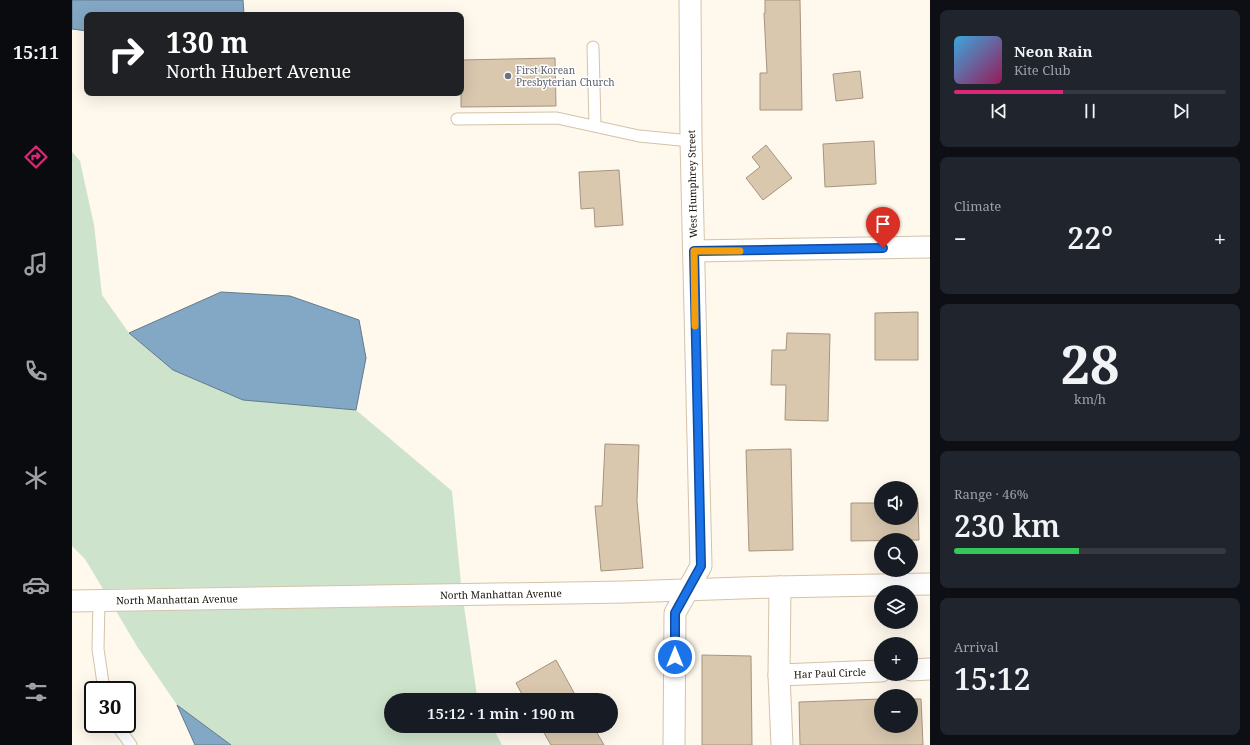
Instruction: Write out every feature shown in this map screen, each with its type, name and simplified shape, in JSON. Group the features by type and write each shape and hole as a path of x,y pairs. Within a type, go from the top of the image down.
{"street":[{"name":"West Humphrey Street","path":"674,745 675,613 701,566 691,141 690,0"},
{"path":"694,251 930,247"},
{"name":"North Manhattan Avenue","path":"72,601 625,592 930,584"},
{"name":"Har Paul Circle","path":"780,587 779,675 782,745"},
{"path":"918,670 930,669"},
{"name":"Har Paul Circle","path":"779,675 874,671"}],"lane":[{"path":"593,47 595,126"},
{"path":"457,119 557,118 638,136 691,141"},
{"path":"99,601 98,649 103,681"},
{"path":"122,733 131,745"}],"green space":[{"path":"72,152 80,161 94,225 102,295 129,333 173,370 243,400 356,410 452,491 461,584 103,589 85,559 72,546"},
{"path":"464,606 477,693 384,693 384,733 496,733 502,745 231,745 177,705 138,648 116,611"}],"water":[{"path":"72,0 243,0 244,12 84,12 84,31 72,29"},
{"path":"221,292 290,296 359,320 366,358 356,410 243,400 173,370 129,333"},
{"path":"177,705 231,745 195,745"}],"building":[{"path":"765,0 800,0 802,110 760,110 760,73 767,73 764,13"},
{"name":"First Korean Presbyterian Church","path":"555,58 556,106 461,107 461,96 464,96 464,60"},
{"path":"860,71 863,98 836,101 833,74"},
{"path":"874,141 876,184 825,187 823,144"},
{"path":"766,145 792,178 763,200 746,178 760,167 752,157"},
{"path":"619,170 623,225 595,227 594,208 581,209 579,172"},
{"path":"918,312 918,360 875,360 875,313"},
{"path":"787,333 830,334 828,421 785,420 786,385 771,385 772,350 786,350"},
{"path":"605,444 639,445 637,501 643,568 601,571 595,506 602,506"},
{"path":"791,449 793,550 749,551 746,450"},
{"path":"918,502 919,540 918,533 874,533 874,541 851,541 851,503 874,503 874,525 918,525"},
{"path":"702,655 751,656 752,745 702,745"},
{"path":"556,660 574,693 521,693 516,683"},
{"path":"874,699 874,733 918,733 918,699 921,699 923,745 800,745 799,702"},
{"path":"544,733 597,733 604,745 551,745"}],"slow traffic":[{"path":"695,326 694,251 740,251"}],"place":[{"name":"First Korean Presbyterian Church","path":"508,76"}],"route":[{"path":"675,657 675,613 701,566 694,251 883,248"}]}
